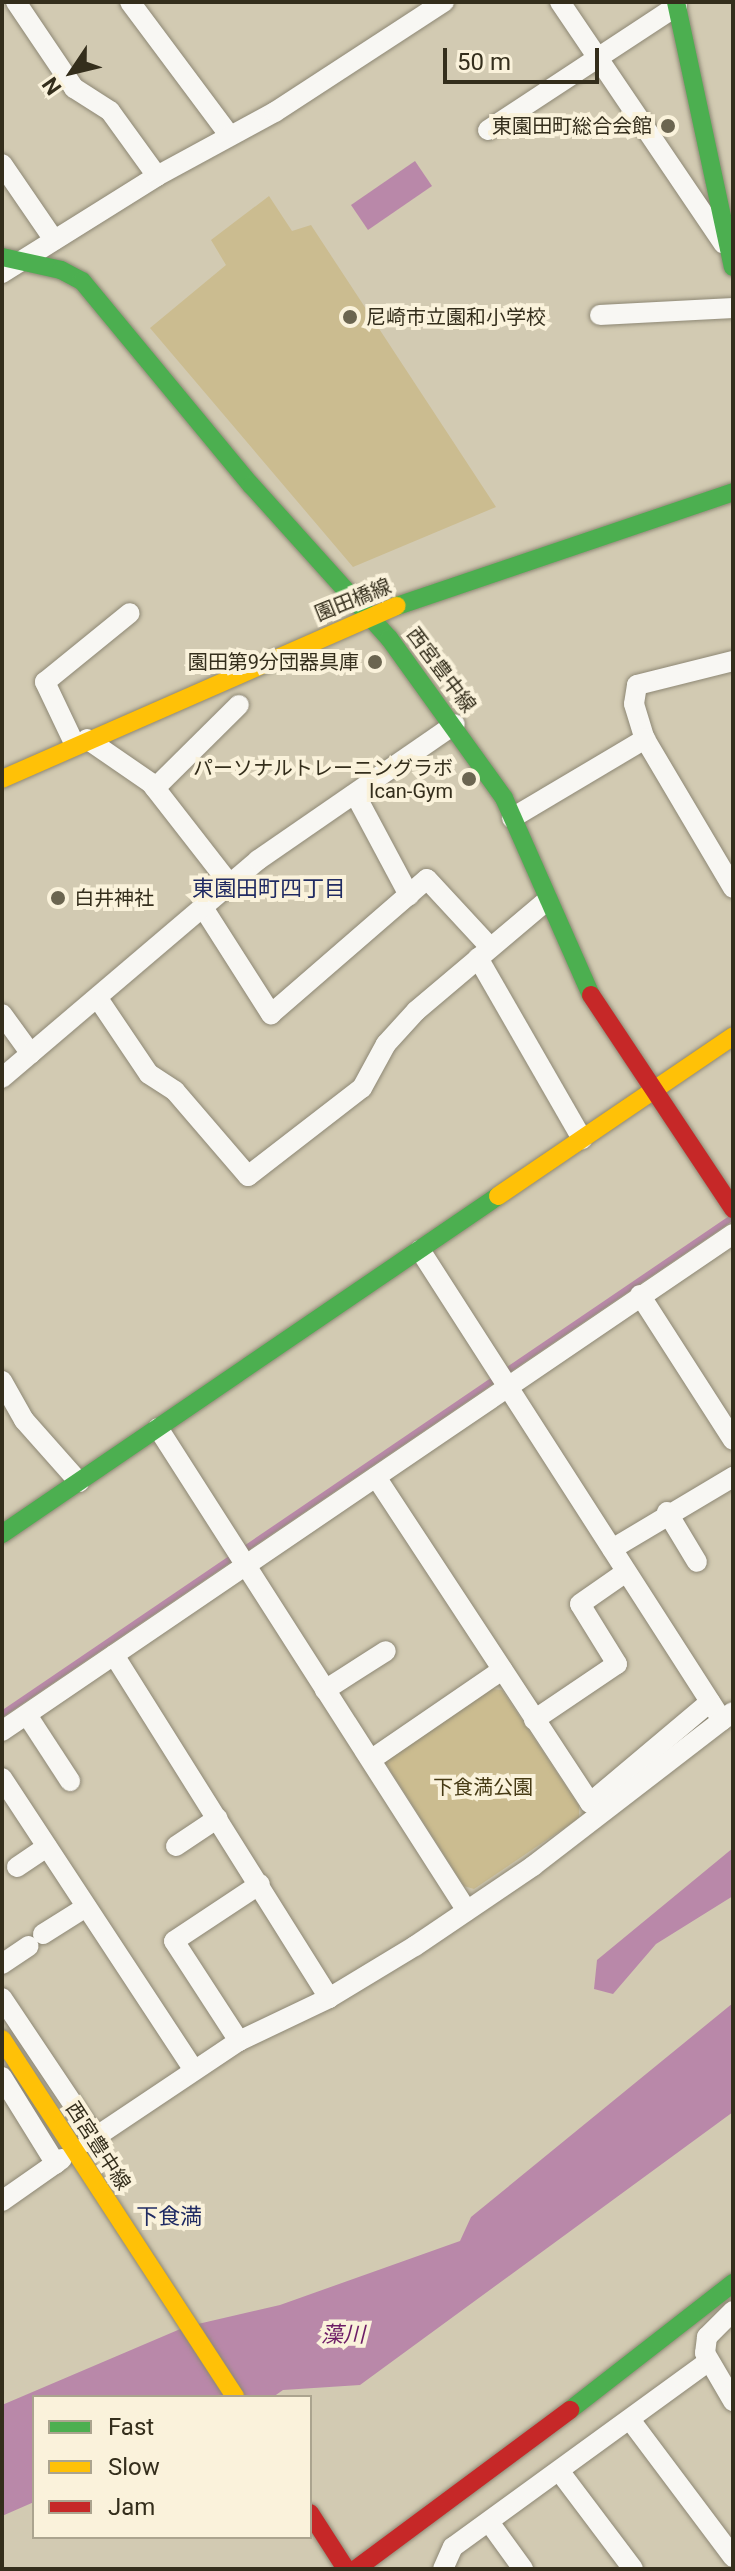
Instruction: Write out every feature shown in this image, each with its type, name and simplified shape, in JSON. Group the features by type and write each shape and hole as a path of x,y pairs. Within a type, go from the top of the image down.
{"street":[{"path":"16,2 74,88 110,111 157,176"},
{"path":"130,2 229,135"},
{"path":"2,273 12,259 54,240 157,176 275,112 444,2"},
{"path":"560,2 732,261"},
{"path":"488,130 677,4 732,261"},
{"path":"2,164 54,240"},
{"name":"西宮豊中線","path":"12,259 82,281 251,485 369,617 455,724 512,818 587,989 733,1209"},
{"path":"600,315 733,308"},
{"name":"園田橋線","path":"2,779 369,617 733,492"},
{"path":"130,613 45,682 81,742 155,788 232,887"},
{"path":"733,661 637,685 634,704 645,739 733,888"},
{"path":"155,788 239,705"},
{"path":"2,1078 232,887 258,860 455,724"},
{"path":"512,818 645,739"},
{"path":"355,794 409,895"},
{"path":"204,909 271,1014 427,879 484,953 582,1139"},
{"path":"99,1000 149,1074 175,1091 248,1176 362,1088 396,1033 546,901"},
{"path":"2,1014 31,1054"},
{"path":"2,1534 733,1036"},
{"path":"2,1731 114,1655 242,1557 376,1477 503,1379 733,1234"},
{"path":"2,1998 91,2140 193,2069 239,2041 329,1998 467,1911 728,1716 710,1702 420,1250"},
{"path":"640,1295 733,1440"},
{"path":"2,1381 24,1420 79,1482"},
{"path":"158,1428 467,1911"},
{"path":"376,1477 590,1803 710,1702"},
{"path":"612,1549 667,1512 694,1502 733,1477"},
{"path":"667,1512 697,1562"},
{"path":"534,1720 617,1664 580,1604 626,1572"},
{"path":"325,1690 386,1651"},
{"path":"114,1655 329,1998"},
{"path":"372,1759 502,1670"},
{"path":"27,1715 70,1781"},
{"path":"2,1778 193,2069"},
{"path":"176,1846 218,1818"},
{"path":"17,1867 47,1847"},
{"path":"239,2041 174,1941 260,1884"},
{"path":"2,1964 86,1907"},
{"name":"西宮豊中線","path":"2,2039 234,2395"},
{"path":"2,2077 59,2161 2,2201"},
{"path":"356,2569 465,2491 733,2283"},
{"path":"733,2311 707,2337 709,2361 733,2401"},
{"path":"443,2569 453,2547 631,2421 709,2361"},
{"path":"631,2421 733,2557"},
{"path":"560,2472 633,2569"},
{"path":"312,2516 342,2562"},
{"path":"489,2522 523,2569"}],"green space":[{"path":"269,196 292,231 311,225 496,507 353,567 150,328 226,265 211,240"},
{"name":"下食満公園","path":"490,1689 502,1690 579,1806 579,1818 474,1889 464,1886 385,1762"}],"water":[{"path":"415,161 432,186 368,230 351,205"},
{"path":"733,1848 733,1896 656,1944 613,1994 594,1989 597,1960"},
{"name":"藻川","path":"733,2003 733,2112 360,2385 283,2390 276,2395 32,2395 32,2503 2,2516 2,2405 185,2327 280,2305 460,2241 471,2217"}],"waterway":[{"path":"2,1714 730,1219"}],"traffic: fast":[{"path":"676,2 733,267"},
{"path":"2,257 61,270 82,281 251,485 389,638 504,798 591,995"},
{"path":"397,606 733,492"},
{"path":"2,1534 498,1196"},
{"path":"570,2410 733,2283"}],"traffic: slow":[{"path":"2,779 397,606"},
{"path":"498,1196 733,1036"},
{"path":"2,2039 234,2395"}],"traffic: jam":[{"path":"591,995 733,1209"},
{"path":"356,2569 570,2410"},
{"path":"312,2516 346,2569"}],"place":[{"name":"東園田町総合会館","path":"668,126"},
{"name":"尼崎市立園和小学校","path":"350,317"},
{"name":"園田第9分団器具庫","path":"375,662"},
{"name":"パーソナルトレーニングラボ Ican-Gym","path":"469,779"},
{"name":"白井神社","path":"58,898"}],"district":[{"name":"東園田町四丁目","path":"269,889"},
{"name":"下食満","path":"169,2217"}]}
